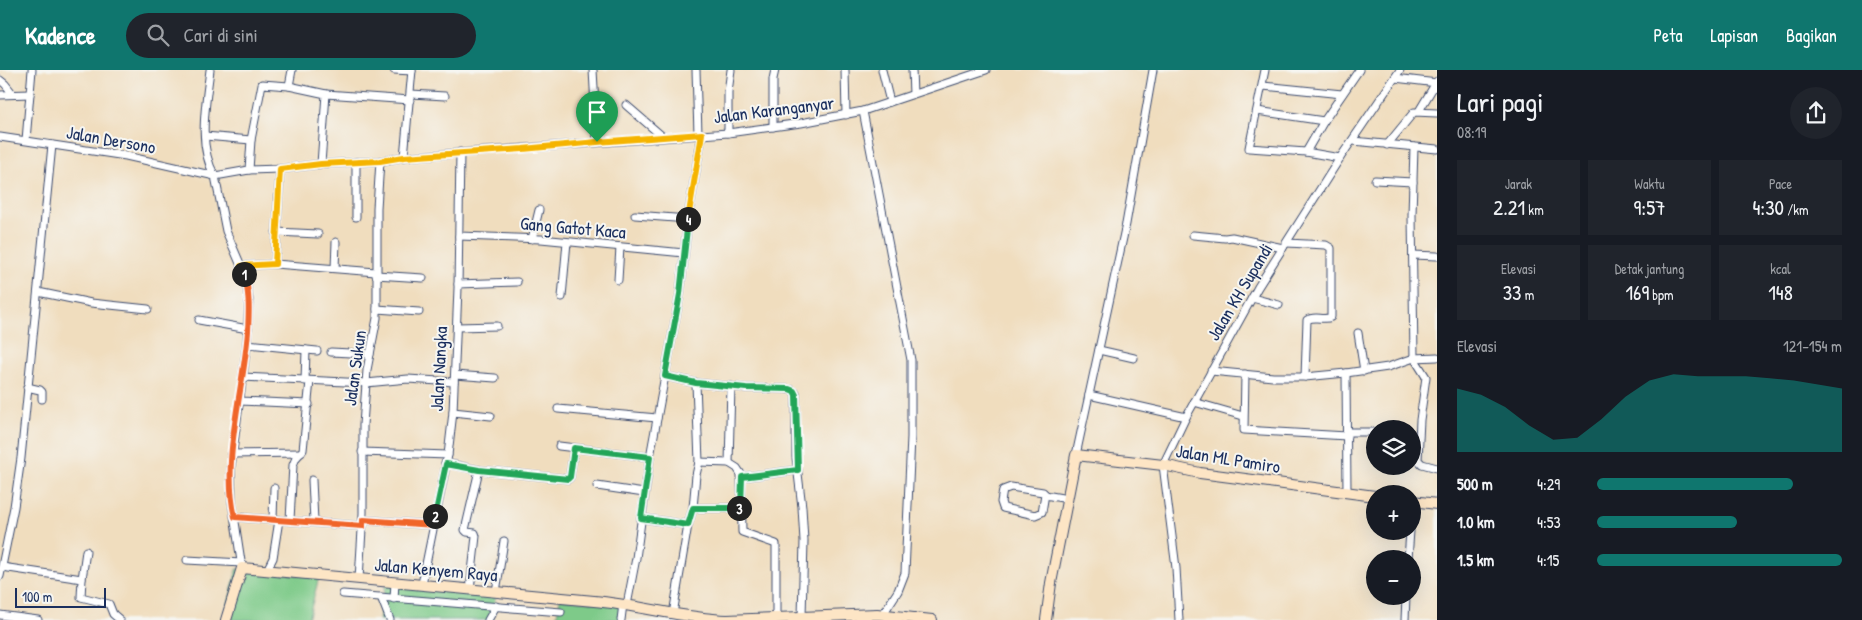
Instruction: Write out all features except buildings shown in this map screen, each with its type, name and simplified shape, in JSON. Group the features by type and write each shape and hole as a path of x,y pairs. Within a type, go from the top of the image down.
{"street":[{"path":"26,140 32,70"},
{"path":"210,70 205,113 208,164 216,176 226,231 241,266 248,290 247,344 232,454 231,489 242,565 226,620"},
{"path":"289,86 292,70"},
{"path":"394,70 412,71 404,157"},
{"path":"593,70 597,142"},
{"path":"621,620 641,518 650,457 680,294 700,134 696,70"},
{"path":"728,133 728,92 731,70"},
{"path":"773,127 773,79 775,70"},
{"path":"845,70 846,116"},
{"path":"882,70 890,102"},
{"path":"912,70 913,94"},
{"name":"Jalan Karanganyar","path":"216,176 249,170 380,161 460,152 728,133 773,127 863,112 986,70"},
{"path":"1046,620 1051,583 1076,455 1126,224 1154,70"},
{"path":"1265,70 1249,148 1306,152 1340,158"},
{"path":"1306,152 1324,121 1359,70"},
{"name":"Jalan KH Supandi","path":"1162,465 1194,402 1252,298 1340,158 1354,141 1400,70"},
{"path":"1395,78 1437,82 1419,111"},
{"path":"0,80 12,94"},
{"path":"249,170 251,140 262,84 289,86 326,94 411,97 445,96"},
{"path":"1263,86 1342,94"},
{"path":"0,95 30,94"},
{"path":"321,164 326,94"},
{"path":"626,106 663,137"},
{"path":"863,112 911,360 911,437 905,573 898,591 879,616"},
{"path":"1257,112 1324,121"},
{"path":"1387,144 1414,112 1437,113"},
{"path":"205,136 251,140"},
{"name":"Jalan Dersono","path":"0,137 126,156 216,176"},
{"path":"1354,141 1437,149"},
{"path":"0,576 17,488 52,145"},
{"path":"1414,147 1412,255 1414,358 1426,377 1420,420 1418,460 1422,464 1437,468"},
{"name":"Jalan Nangka","path":"422,584 448,455 453,412 457,328 460,152"},
{"name":"Jalan Sukun","path":"359,579 363,523 362,452 366,383 376,326 380,161"},
{"path":"356,162 356,217"},
{"path":"275,264 280,169"},
{"path":"1375,180 1413,182"},
{"path":"532,239 540,210"},
{"path":"636,216 688,219"},
{"path":"276,232 318,234"},
{"path":"1193,235 1225,238 1232,236 1285,246 1326,245 1331,248 1331,316 1329,318 1316,317 1307,320 1305,376"},
{"name":"Gang Gatot Kaca","path":"459,236 532,239 684,254"},
{"path":"335,268 336,242"},
{"path":"562,297 566,242"},
{"path":"618,280 620,247"},
{"path":"1412,255 1437,256"},
{"path":"241,266 275,264 335,268 423,278"},
{"path":"458,284 517,282"},
{"path":"38,292 91,303 148,309"},
{"path":"1252,298 1279,306"},
{"path":"376,309 419,312"},
{"path":"199,320 248,329"},
{"path":"457,328 497,326"},
{"path":"1358,333 1364,371"},
{"path":"247,344 316,351"},
{"path":"290,520 293,465 301,453 309,404 306,350"},
{"path":"1099,350 1134,358"},
{"path":"332,352 370,354"},
{"path":"1211,371 1273,376 1305,376 1364,371 1388,367 1414,358 1437,356"},
{"path":"1346,373 1347,492"},
{"path":"1245,374 1243,416 1243,429 1245,431 1347,434 1366,433"},
{"path":"665,376 696,383 786,389 795,392 798,470 804,541 802,616"},
{"path":"243,377 366,383 408,379 495,378"},
{"path":"673,614 688,525 693,508 699,462 696,383"},
{"path":"729,463 731,386"},
{"path":"27,387 40,390 42,392 42,399"},
{"path":"1089,394 1186,417"},
{"path":"240,401 309,404"},
{"path":"1194,402 1243,416"},
{"path":"558,409 657,418"},
{"path":"453,412 491,416"},
{"path":"560,446 650,457"},
{"path":"446,464 479,470 568,479 570,477 574,448"},
{"path":"362,452 448,455"},
{"path":"232,454 301,453"},
{"name":"Jalan ML Pamiro","path":"1076,455 1162,465 1200,473 1366,495"},
{"path":"699,462 729,463 737,468 742,477 742,532 776,544 776,617"},
{"path":"1162,465 1176,568 1179,620"},
{"path":"476,604 473,590 476,536 465,530 479,470"},
{"path":"742,477 798,470"},
{"path":"312,480 314,521"},
{"path":"597,486 644,494"},
{"path":"1045,495 1043,511 1038,515 1004,509 1001,505 1003,490 1008,487 1040,490 1045,495 1068,499"},
{"path":"267,570 273,558 276,520 274,488"},
{"path":"1421,502 1437,504"},
{"path":"693,508 741,508"},
{"path":"235,517 434,525"},
{"path":"641,518 688,525"},
{"path":"496,592 504,541"},
{"path":"86,551 81,597 109,604 113,614 120,620"},
{"path":"187,560 242,565"},
{"name":"Jalan Kenyem Raya","path":"242,565 267,570 625,604"},
{"path":"2,567 82,579"},
{"path":"394,599 395,582"},
{"path":"343,594 561,612"},
{"path":"381,597 390,620"},
{"path":"625,604 708,619 742,620 802,616 879,616 932,620"},
{"path":"1405,620 1406,605"},
{"path":"488,620 496,606"},
{"path":"0,615 38,620"}],"green space":[{"path":"237,569 319,577 308,620 224,620"},
{"path":"386,583 496,593 492,620 379,620"},
{"path":"560,599 625,605 622,620 556,620"}],"route":[{"path":"702,134 688,219 680,294 665,376 696,383 746,388 789,389 794,391 796,393 796,457 798,470 742,477 741,508 693,508 688,525 641,518 650,457 574,448 570,477 568,479 504,471 479,470 446,464 438,496 434,525 363,520 363,526 314,521 235,517 231,489 231,458 243,377 249,312 247,283 241,266 275,264 280,169 460,152 523,149 597,142 702,134"}]}
